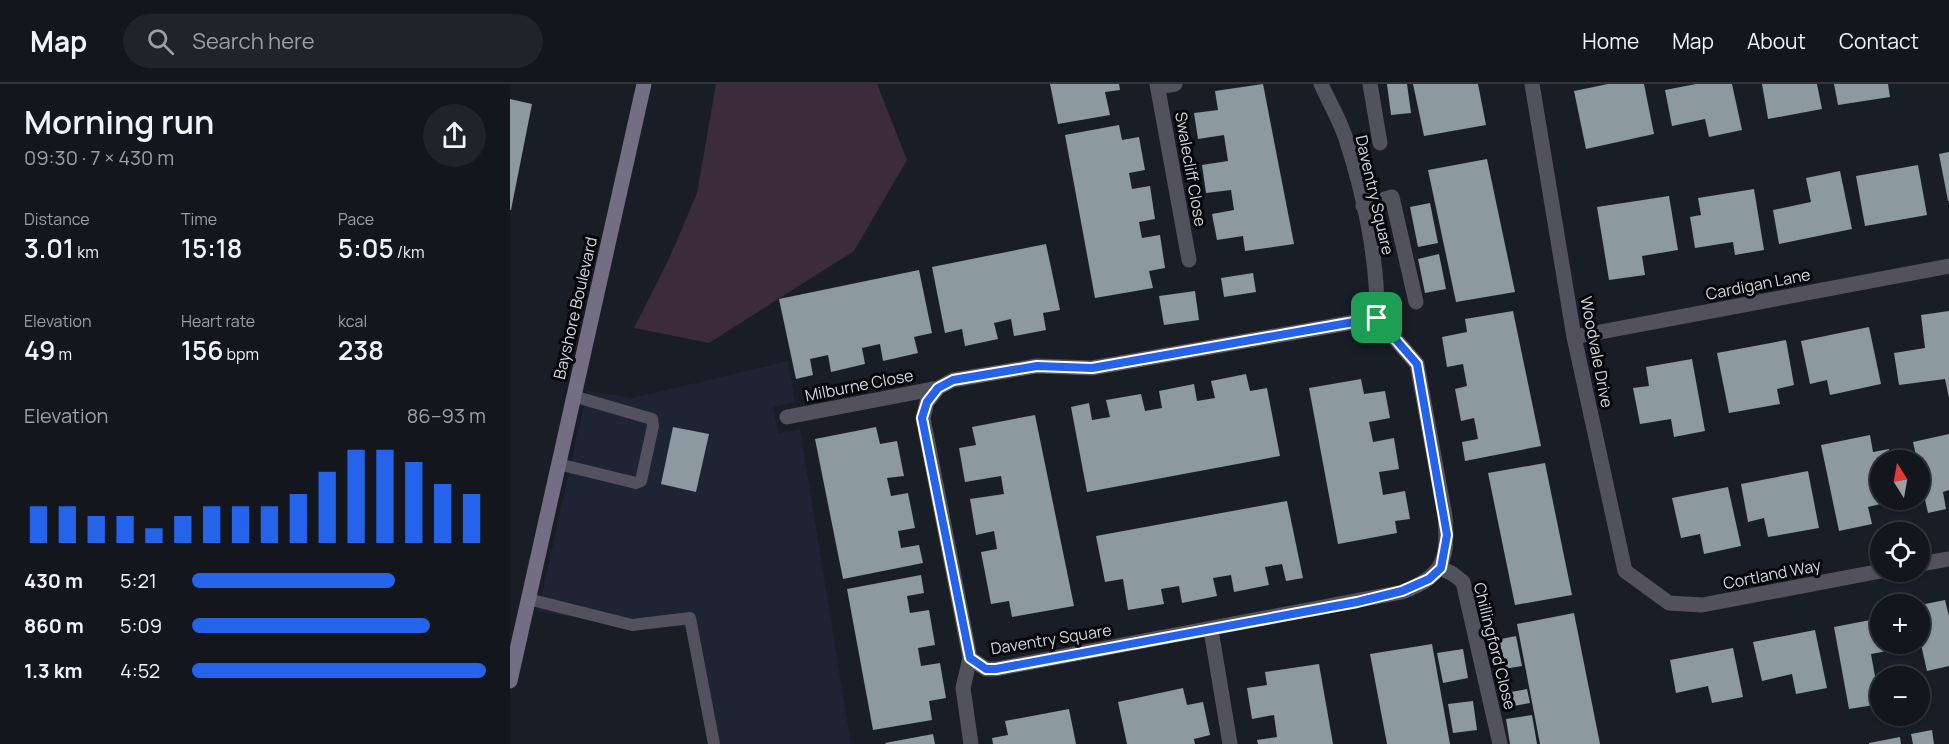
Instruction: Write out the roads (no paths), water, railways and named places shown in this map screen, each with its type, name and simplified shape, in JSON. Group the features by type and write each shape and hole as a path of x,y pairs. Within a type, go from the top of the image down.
{"main road":[{"name":"Bayshore Boulevard","path":"510,681 644,84"}],"street":[{"path":"1158,86 1175,84"},
{"name":"Daventry Square","path":"1321,84 1346,138 1363,206 1377,291 1377,318"},
{"path":"1370,84 1380,143"},
{"name":"Woodvale Drive","path":"1532,84 1574,337 1625,571 1669,603"},
{"name":"Swalecliff Close","path":"1158,86 1189,260"},
{"path":"1363,206 1392,197 1416,302"},
{"name":"Cardigan Lane","path":"1574,337 1949,266"},
{"path":"938,388 953,380 980,375 1037,366 1092,368 1377,318 1417,364 1445,516 1447,535 1441,568"},
{"name":"Daventry Square","path":"938,388 927,402 922,418 970,658 986,669 1211,630 1402,591 1423,583 1441,568"},
{"name":"Milburne Close","path":"787,417 938,388"},
{"path":"1930,562 1949,558"},
{"name":"Chillingford Close","path":"1441,568 1463,582 1500,744"},
{"name":"Cortland Way","path":"1669,603 1702,605 1870,573"},
{"path":"1211,630 1230,744"},
{"path":"970,658 963,688 971,744"}],"lane":[{"path":"558,464 636,483 641,481 653,426 652,419 573,396"},
{"path":"528,599 632,625 690,618 714,744"}]}
